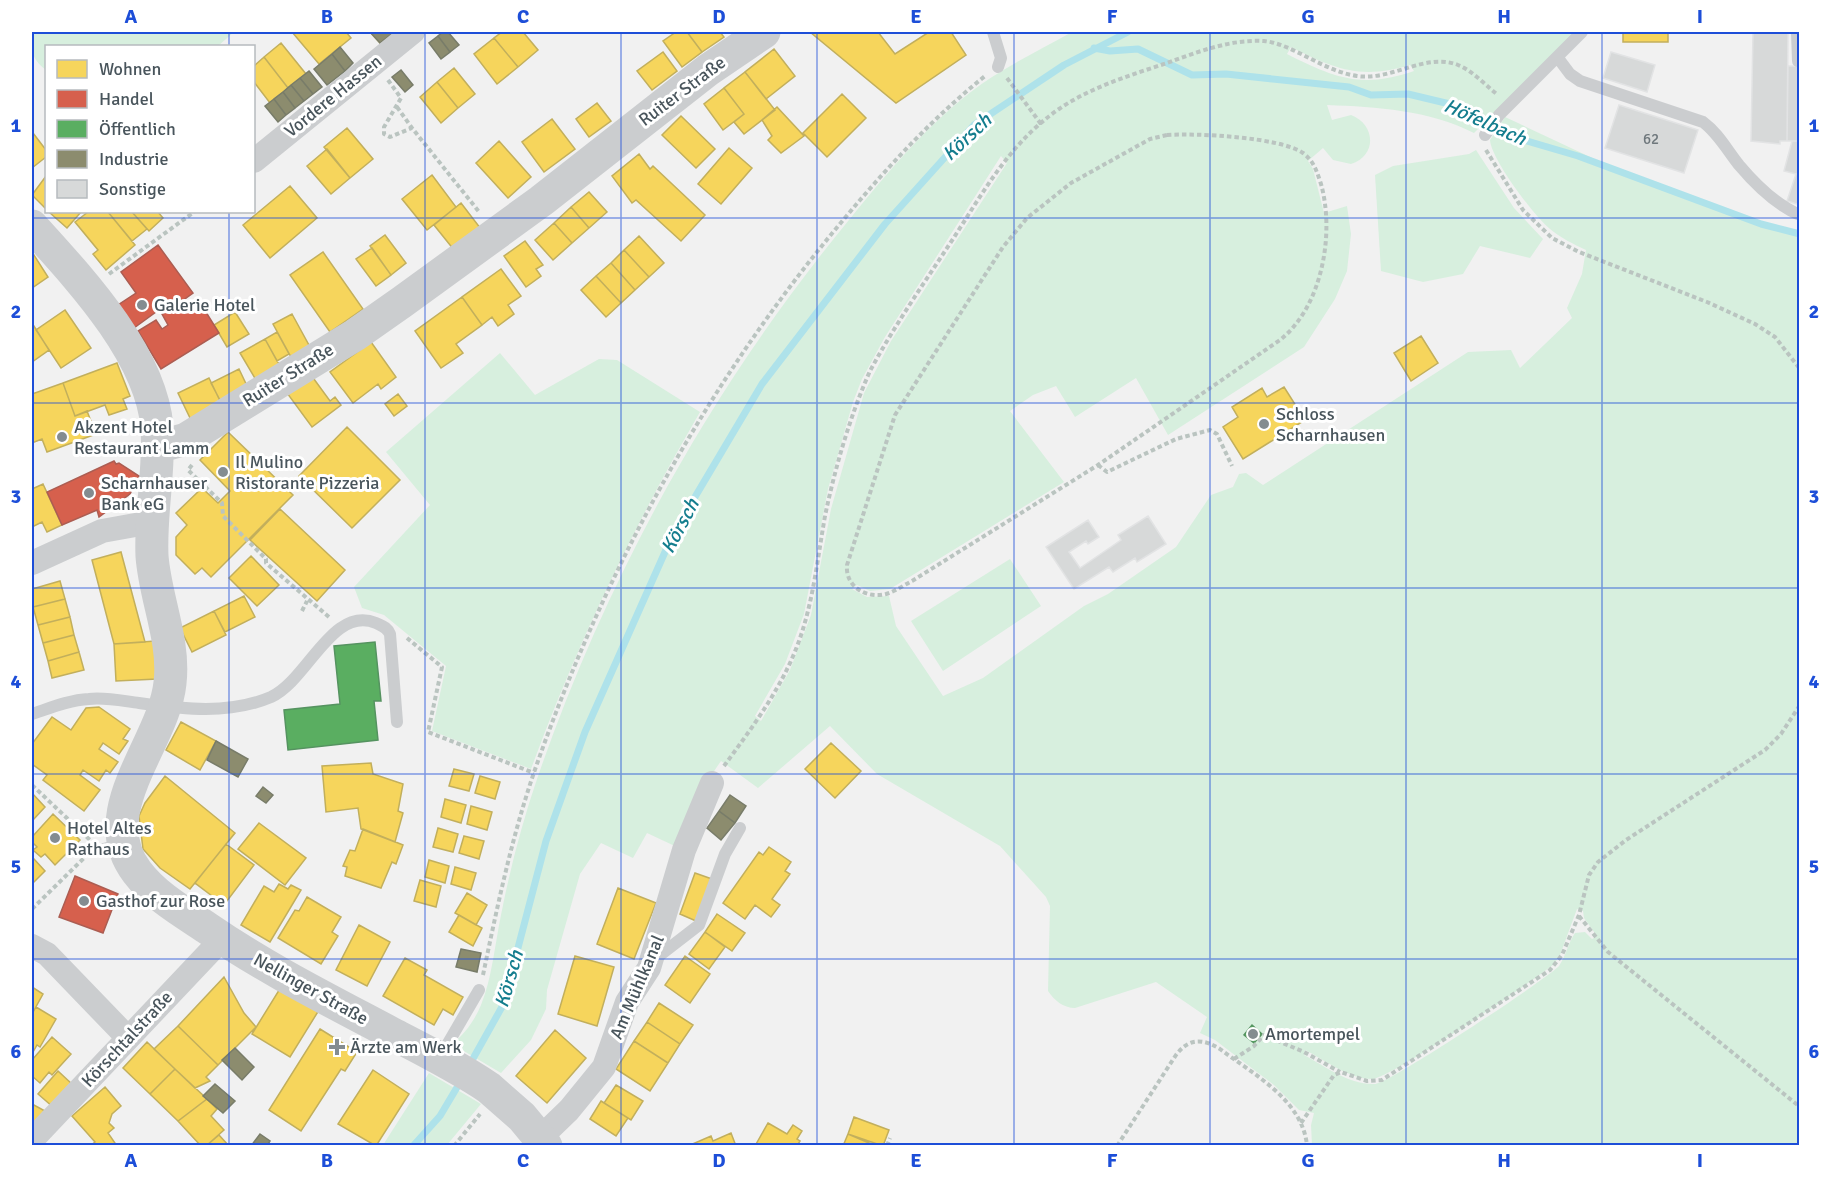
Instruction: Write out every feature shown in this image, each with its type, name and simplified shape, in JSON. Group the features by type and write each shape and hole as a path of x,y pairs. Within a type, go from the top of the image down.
{"main road":[{"name":"Ruiter Straße","path":"158,447 172,445 194,434 376,321 523,215 682,90 764,32"},
{"path":"32,226 86,290 121,338 146,382 157,423 158,447 152,522 154,578 170,664 170,683 165,706 128,795 123,818 120,855"},
{"name":"Nellinger Straße","path":"120,855 158,893 222,939 440,1058 492,1090 543,1142"}],"street":[{"name":"Vordere Hassen","path":"255,160 413,32"},
{"path":"32,563 102,531 152,522"},
{"name":"Am Mühlkanal","path":"543,1142 601,1072 627,1002 651,962 684,850 712,783"},
{"name":"Körschtalstraße","path":"32,1140 222,939"},
{"path":"32,946 47,954 127,1037"}],"lane":[{"path":"993,32 1001,58 998,66"},
{"path":"1484,140 1497,117 1582,32"},
{"path":"1797,32 1798,61"},
{"path":"1558,58 1570,74 1580,81 1703,122 1714,131 1752,179 1780,204 1800,215"},
{"path":"32,714 60,704 91,698 217,709 245,705 272,696 301,674 342,626 360,619 388,629 397,722"},
{"path":"651,962 699,925 725,854 740,828"},
{"path":"440,1058 479,990"}],"path":[{"path":"712,783 762,714 796,649 812,597 829,501 856,406 870,371 997,169 1016,146 1041,124 1074,100 1147,69 1232,44 1266,42 1328,69 1365,77 1389,75 1433,62 1449,62 1473,74 1509,105"},
{"path":"375,63 400,94 400,101 384,127 384,134 390,137 412,128"},
{"path":"479,990 504,880 534,773 567,687 623,560 689,438 735,366 782,297 883,172 944,110 998,66 1041,124"},
{"path":"396,107 474,207"},
{"path":"1180,135 1260,140 1302,152 1318,172 1326,208 1328,240 1310,302 1299,323 1280,340 1098,465 892,592 876,595 864,593 849,580 848,561 895,415 992,261 1027,218 1071,183 1156,137 1180,135"},
{"path":"1484,140 1523,210 1552,238 1579,252 1714,304 1755,324 1775,337 1800,369"},
{"path":"86,290 194,213"},
{"path":"1098,465 1107,472 1176,439 1210,429 1217,434 1232,466"},
{"path":"194,434 204,451 188,470 222,503 223,516 307,601 342,626"},
{"path":"302,611 307,601"},
{"path":"388,629 395,629 442,667 428,732 534,773"},
{"path":"1234,1059 1254,1046 1264,1035 1304,1052 1340,1073 1367,1081 1378,1081 1459,1032 1556,965 1579,915 1589,875 1603,857 1765,750 1781,734 1800,705"},
{"path":"32,785 120,855"},
{"path":"32,909 81,861 120,855"},
{"path":"1579,915 1608,952 1800,1107"},
{"path":"1117,1146 1171,1062 1188,1042 1193,1041 1209,1043 1234,1059 1285,1101 1301,1123 1307,1146"},
{"path":"1301,1123 1311,1112 1327,1083 1340,1073"},
{"path":"454,1146 492,1090"},
{"path":"887,1146 890,1138"}],"green space":[{"path":"32,32 234,32 219,45 45,45 45,69 37,62 32,44"},
{"path":"1072,32 1575,32 1474,133 1439,119 1402,111 1327,105 1332,120 1351,115 1359,119 1369,132 1370,140 1366,154 1351,164 1333,160 1323,148 1308,161 1313,169 1324,213 1347,206 1351,234 1347,271 1335,299 1304,347 1168,435 1136,378 1075,417 1056,386 1033,395 1010,411 1064,482 890,589 870,591 857,585 852,589 867,597 889,596 896,626 943,696 983,678 1084,606 1108,594 1176,547 1211,495 1233,487 1239,474 1246,473 1263,485 1468,352 1511,350 1520,368 1572,318 1567,308 1582,274 1586,250 1550,229 1524,200 1505,173 1492,149 1490,140 1505,117 1603,163 1764,223 1799,231 1799,1145 1312,1145 1311,1125 1314,1113 1299,1110 1274,1085 1215,1040 1200,1033 1207,1017 1156,982 1075,1008 1067,1007 1056,1000 1048,991 1050,906 1046,897 1000,846 877,774 830,726 758,788 721,761 708,780 679,848 647,833 633,858 601,843 580,874 547,990 546,1009 531,1040 501,1073 452,1044 472,1022 485,995 521,829 565,703 632,554 711,413 755,345 802,279 868,196 917,141 972,91 1002,71","holes":["1291,47 1348,70 1377,72 1410,65 1414,71 1379,79 1349,78 1334,75 1287,54","1001,156 1007,163 891,341 864,393 831,509 811,615 790,670 761,721 755,716 785,664 804,614 828,489 853,402 862,379 885,337","1577,909 1583,911 1584,918 1597,936 1592,939 1585,932 1575,933 1559,966 1548,975 1436,1050 1375,1084 1347,1078 1304,1055 1305,1050 1355,1076 1372,1079 1384,1075 1405,1064 1519,990 1554,964 1560,955"]},
{"path":"1476,150 1514,208 1543,239 1530,258 1480,246 1463,274 1423,282 1381,271 1375,175 1393,166 1469,154"},
{"path":"500,353 535,395 599,359 617,360 700,412 629,543 587,631 531,769 432,731 446,666 384,615 362,608 354,587 430,505 386,452"},
{"path":"1010,559 1041,606 943,671 911,621"},
{"path":"429,1073 481,1104 447,1145 383,1145"}],"building: Wohnen":[{"path":"292,32 346,32 351,38 319,64"},
{"path":"370,32 394,32 380,43"},
{"path":"502,32 523,32 538,50 518,67 494,38"},
{"path":"676,32 687,32 702,52 682,67 663,41"},
{"path":"687,32 720,32 724,37 702,52"},
{"path":"810,32 878,32 895,54 929,32 951,32 966,55 896,103"},
{"path":"1623,32 1668,32 1668,42 1623,42"},
{"path":"494,38 518,67 497,84 474,54"},
{"path":"281,43 306,74 288,88 264,57"},
{"path":"774,49 795,76 766,99 745,72"},
{"path":"663,52 677,71 652,90 637,71"},
{"path":"264,57 288,88 270,103 255,83 255,65"},
{"path":"454,68 475,94 458,108 437,82"},
{"path":"745,72 775,110 744,134 734,122 744,114 724,88"},
{"path":"437,82 458,108 441,123 420,97"},
{"path":"724,88 744,114 723,130 704,104"},
{"path":"842,94 866,118 827,157 803,133"},
{"path":"597,103 611,121 589,137 576,119"},
{"path":"777,107 804,136 781,153 768,140 772,136 762,120"},
{"path":"681,116 715,149 696,168 662,135"},
{"path":"552,119 575,149 544,172 522,142"},
{"path":"347,128 373,159 350,178 324,147"},
{"path":"33,133 45,149 45,158 32,168"},
{"path":"499,141 531,177 508,198 476,163"},
{"path":"729,148 752,168 721,204 698,184"},
{"path":"327,149 350,178 331,194 307,166"},
{"path":"639,154 650,169 653,166 705,215 681,241 636,200 632,203 612,176"},
{"path":"432,175 456,207 427,230 402,199"},
{"path":"45,177 45,208 32,195"},
{"path":"290,186 317,218 270,258 243,225"},
{"path":"589,192 607,212 589,228 571,207"},
{"path":"461,203 481,229 454,250 434,225"},
{"path":"571,207 589,228 572,243 554,223"},
{"path":"50,213 80,213 67,228"},
{"path":"87,213 109,213 135,245 106,270 93,254 98,250 75,222"},
{"path":"109,213 133,213 147,229 132,241"},
{"path":"133,213 159,213 163,218 149,231"},
{"path":"554,223 572,243 553,260 535,240"},
{"path":"385,235 406,263 391,275 370,246"},
{"path":"639,236 664,263 649,277 624,250"},
{"path":"525,241 543,265 536,269 541,276 526,287 504,256"},
{"path":"372,248 391,275 376,286 356,259"},
{"path":"624,250 649,277 635,290 611,263"},
{"path":"32,252 48,277 32,288"},
{"path":"323,252 363,309 330,332 290,275"},
{"path":"611,263 635,290 621,303 596,276"},
{"path":"501,269 521,296 508,305 514,314 498,326 492,317 482,325 462,297"},
{"path":"596,276 621,303 606,317 581,290"},
{"path":"462,297 482,325 456,344 463,353 441,368 415,331"},
{"path":"65,310 91,348 61,368 36,330"},
{"path":"235,312 249,334 227,347 214,325"},
{"path":"292,314 310,347 291,357 273,324"},
{"path":"32,323 49,350 32,362"},
{"path":"277,332 289,354 277,361 265,339"},
{"path":"1421,336 1438,363 1411,381 1394,353"},
{"path":"265,339 280,366 256,380 240,353"},
{"path":"371,342 396,377 381,389 378,384 353,403 330,372"},
{"path":"117,363 130,396 123,399 127,409 109,415 105,405 75,416 63,383"},
{"path":"239,369 248,388 221,402 211,383"},
{"path":"311,375 330,401 335,397 341,405 312,427 287,393"},
{"path":"209,378 222,405 191,420 178,393"},
{"path":"63,383 75,416 87,411 96,434 47,452 42,439 32,443 32,394"},
{"name":"Schloss Scharnhausen","path":"1284,387 1305,420 1243,459 1223,427 1238,417 1232,407 1262,388 1267,397"},
{"path":"398,394 407,406 394,416 385,404"},
{"path":"347,427 400,480 352,528 299,476"},
{"path":"228,432 293,495 211,577 202,568 195,574 176,555 176,537 187,525 176,513 202,488 218,503 230,491 200,460"},
{"path":"43,484 62,525 47,532 42,522 32,527 32,489"},
{"path":"280,509 345,570 317,601 250,540"},
{"path":"121,552 145,642 114,644 92,560"},
{"path":"251,556 279,585 257,606 229,578"},
{"path":"60,581 65,599 33,607 32,589"},
{"path":"244,596 255,617 225,632 214,611"},
{"path":"65,599 70,617 38,625 33,607"},
{"path":"214,611 226,635 192,652 180,628"},
{"path":"70,617 74,635 43,643 38,625"},
{"path":"74,635 79,652 48,661 43,643"},
{"path":"155,641 157,679 116,681 114,644"},
{"path":"79,652 84,670 52,678 48,661"},
{"path":"99,707 130,729 123,739 128,741 119,754 103,743 99,749 118,762 110,773 106,770 99,781 83,770 80,775 100,790 84,811 43,780 47,775 32,764 32,744 52,717 71,730 86,708"},
{"path":"181,722 216,741 200,770 166,750"},
{"path":"831,743 861,771 835,798 805,769"},
{"path":"371,763 373,774 403,784 398,811 403,813 395,842 361,829 358,808 326,812 322,766"},
{"path":"454,769 474,774 469,791 449,786"},
{"path":"165,776 235,833 190,889 160,868 143,849 139,816 145,803"},
{"path":"480,776 500,782 495,799 475,793"},
{"path":"32,793 45,807 32,821"},
{"path":"445,799 466,805 461,823 441,817"},
{"path":"471,806 492,812 487,830 467,824"},
{"name":"Hotel Altes Rathaus","path":"53,814 80,840 55,865 45,854 41,857 33,850 37,847 32,842 32,837"},
{"path":"259,823 306,858 285,885 238,849"},
{"path":"438,828 458,834 453,852 433,847"},
{"path":"363,829 403,845 396,864 392,862 381,888 345,876 347,867 343,866 350,850 355,851"},
{"path":"464,836 484,841 479,859 459,853"},
{"path":"226,844 254,865 224,905 195,883"},
{"path":"769,847 791,862 785,871 790,874 772,899 780,905 771,917 755,905 745,919 723,903 759,852 763,855"},
{"path":"34,859 45,871 32,884 32,861"},
{"path":"429,860 449,866 445,883 425,877"},
{"path":"455,867 476,873 471,890 451,884"},
{"path":"695,873 712,879 696,921 680,914"},
{"path":"420,880 441,886 436,907 414,901"},
{"path":"279,884 288,889 291,885 301,890 270,942 241,925 264,886 274,892"},
{"path":"618,888 656,903 634,959 597,944"},
{"path":"467,893 487,905 476,925 455,913"},
{"path":"307,897 341,917 332,932 338,936 321,964 278,938 295,910 299,911"},
{"path":"717,914 745,933 732,951 705,932"},
{"path":"459,915 482,928 473,946 449,932"},
{"path":"359,925 390,942 367,986 336,970"},
{"path":"705,932 725,947 709,969 689,954"},
{"path":"575,956 614,967 597,1026 558,1014"},
{"path":"685,956 710,974 690,1003 665,985"},
{"path":"405,958 427,970 424,975 463,997 453,1015 443,1009 434,1025 383,996"},
{"path":"224,977 244,1013 256,1027 218,1065 178,1026"},
{"path":"32,987 43,994 32,1014"},
{"path":"281,987 319,1010 290,1057 252,1034"},
{"path":"659,1003 693,1025 680,1044 647,1022"},
{"path":"36,1007 56,1019 40,1047 37,1045 33,1052 32,1014"},
{"path":"647,1022 680,1044 668,1063 634,1041"},
{"path":"178,1026 218,1065 206,1077 210,1081 195,1088 154,1049"},
{"path":"320,1029 357,1052 345,1071 341,1069 301,1131 269,1110"},
{"path":"555,1030 586,1058 547,1103 516,1076"},
{"path":"52,1037 71,1054 52,1075 49,1072 40,1083 32,1076 32,1060"},
{"path":"634,1041 668,1063 650,1091 616,1069"},
{"path":"147,1042 175,1069 150,1094 123,1068"},
{"path":"175,1069 207,1099 178,1121 150,1094"},
{"path":"373,1070 409,1094 376,1146 338,1124"},
{"path":"58,1071 73,1085 53,1107 38,1094"},
{"path":"616,1085 643,1101 631,1120 604,1103"},
{"path":"105,1087 121,1106 112,1114 109,1123 114,1128 108,1133 117,1146 90,1146 95,1142 72,1116"},
{"path":"207,1099 217,1109 211,1116 224,1130 206,1146 201,1146 178,1121"},
{"path":"601,1101 628,1118 616,1136 590,1119"},
{"path":"32,1104 45,1111 37,1123 32,1120"},
{"path":"854,1117 889,1130 883,1146 848,1134"},
{"path":"768,1123 787,1134 793,1125 802,1131 797,1139 800,1141 797,1146 755,1146"},
{"path":"731,1133 736,1146 688,1146 711,1136 713,1141"},
{"path":"848,1134 876,1146 843,1146"},
{"path":"219,1135 229,1146 206,1146"}],"building: Handel":[{"path":"158,245 193,293 182,301 178,296 134,328 118,305 136,293 121,272"},
{"path":"181,303 187,313 201,304 219,333 161,369 138,331 156,320 162,329 168,325 162,314"},
{"name":"Scharnhauser Bank eG","path":"114,461 139,476 130,494 99,517 97,510 62,525 47,492"},
{"path":"75,876 118,894 103,933 59,917"}],"building: Öffentlich":[{"path":"375,642 381,701 374,701 378,740 288,750 284,710 340,704 334,646"},
{"name":"Amortempel","path":"1252,1025 1262,1034 1254,1043 1244,1035"}],"building: Industrie":[{"path":"370,32 394,32 380,43"},
{"path":"443,32 448,32 459,45 450,52 438,36"},
{"path":"438,36 450,52 441,59 429,43"},
{"path":"340,47 353,63 345,71 332,54"},
{"path":"332,54 345,71 327,85 314,69"},
{"path":"401,70 413,85 405,92 392,77"},
{"path":"309,71 322,87 313,94 300,78"},
{"path":"300,78 313,94 304,101 291,85"},
{"path":"291,85 304,101 295,108 283,92"},
{"path":"283,92 295,108 286,115 274,99"},
{"path":"274,99 286,115 278,122 265,106"},
{"path":"216,741 248,759 238,777 207,760"},
{"path":"263,787 273,795 266,803 256,796"},
{"path":"730,795 746,806 735,823 719,811"},
{"path":"719,811 735,823 721,840 707,828"},
{"path":"461,949 481,953 477,972 456,967"},
{"path":"235,1048 254,1067 242,1080 222,1060"},
{"path":"215,1084 235,1101 223,1113 203,1096"},
{"path":"260,1134 270,1141 267,1146 251,1146"}],"building: Sonstige":[{"path":"1753,32 1788,32 1787,141 1780,141 1780,144 1751,141"},
{"path":"1611,52 1655,65 1647,92 1603,78"},
{"path":"1788,66 1800,66 1800,141 1787,141"},
{"path":"1619,105 1698,130 1684,173 1605,148"},
{"path":"1792,141 1800,141 1800,205 1787,201 1796,174 1784,171"},
{"path":"1148,516 1166,544 1137,562 1135,558 1113,572 1109,567 1074,589 1046,547 1088,520 1099,537 1088,544 1086,541 1069,552 1080,568 1121,540 1118,535"}],"waterway":[{"name":"Körsch","path":"470,1064 503,1005 546,841 585,732 673,534 762,384 885,224 974,125 1064,65 1128,32"},
{"name":"Höfelbach","path":"1094,48 1110,51 1138,49 1192,75 1226,74 1349,87 1371,95 1408,94 1454,105 1507,135 1578,156 1761,224 1800,234"},
{"name":"Körsch","path":"413,1146 440,1116 462,1079"}],"place":[{"name":"Galerie Hotel","path":"142,305"},
{"name":"Schloss Scharnhausen","path":"1264,424"},
{"name":"Akzent Hotel Restaurant Lamm","path":"62,437"},
{"name":"Il Mulino Ristorante Pizzeria","path":"223,472"},
{"name":"Scharnhauser Bank eG","path":"89,493"},
{"name":"Hotel Altes Rathaus","path":"55,838"},
{"name":"Gasthof zur Rose","path":"84,901"},
{"name":"Amortempel","path":"1253,1034"},
{"name":"Ärzte am Werk","path":"337,1047"}]}
